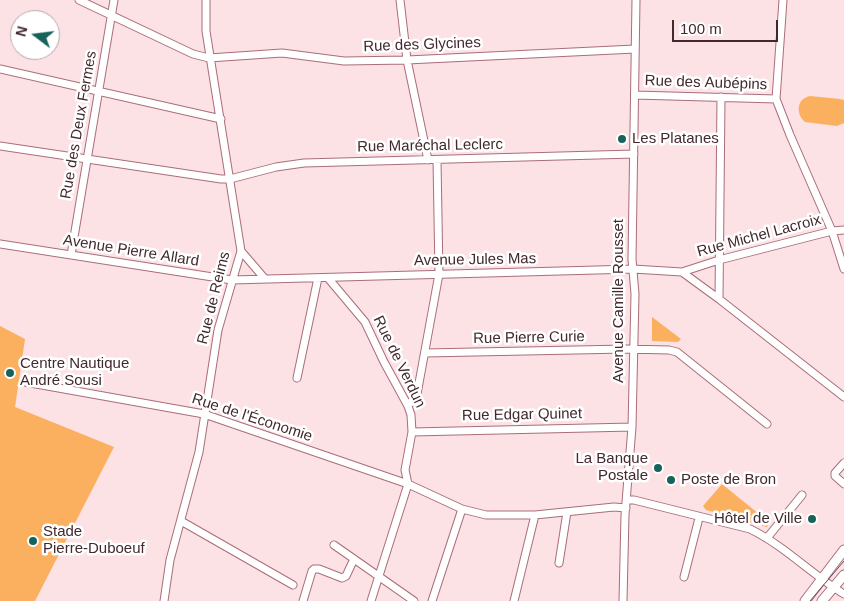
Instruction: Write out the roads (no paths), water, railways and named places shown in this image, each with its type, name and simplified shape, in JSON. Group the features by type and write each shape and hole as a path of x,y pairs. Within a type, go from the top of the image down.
{"main road":[{"path":"805,601 844,550"},
{"path":"822,601 844,575"}],"street":[{"path":"79,0 193,54 210,58"},
{"name":"Rue des Deux Fermes","path":"70,256 114,0"},
{"name":"Rue de Reims","path":"164,601 170,560 199,452 218,330 241,251 206,31 206,0"},
{"path":"400,0 408,60 428,160"},
{"name":"Avenue Camille Rousset","path":"623,601 626,508 632,426 635,294 633,269 636,0"},
{"path":"782,0 776,99 832,231 844,269"},
{"name":"Rue des Glycines","path":"210,58 282,53 344,61 408,60 635,49"},
{"path":"0,69 221,119"},
{"name":"Rue des Aubépins","path":"635,95 776,99"},
{"path":"719,299 721,98"},
{"path":"0,146 230,179"},
{"name":"Rue Maréchal Leclerc","path":"230,179 276,167 304,163 634,154"},
{"path":"408,406 417,394 439,274 437,160"},
{"name":"Rue Michel Lacroix","path":"682,272 719,260 832,231 844,230"},
{"name":"Avenue Pierre Allard","path":"0,244 232,280 318,278"},
{"path":"241,251 265,279"},
{"name":"Avenue Jules Mas","path":"318,278 633,269 682,272"},
{"path":"682,272 844,397"},
{"path":"297,378 318,278"},
{"name":"Rue de Verdun","path":"328,278 365,322 411,415 412,432 406,470 408,484 371,601"},
{"name":"Rue Pierre Curie","path":"425,353 669,350 677,352 767,424"},
{"name":"Rue de l'Économie","path":"25,382 204,414 408,484"},
{"name":"Rue Edgar Quinet","path":"412,432 632,426"},
{"path":"844,463 835,473 835,476 844,484"},
{"path":"408,484 462,509 486,515 535,515 614,507 626,508"},
{"path":"767,538 802,495"},
{"path":"627,500 634,500 750,530 767,538 844,594"},
{"path":"432,601 462,509"},
{"path":"559,564 567,512"},
{"path":"514,601 535,515"},
{"path":"684,577 699,518"},
{"path":"181,522 293,585"},
{"path":"334,545 414,601"},
{"path":"303,601 314,569 319,569 342,578 346,576 354,559"}],"tram line":[{"path":"810,601 844,561"}],"place":[{"name":"Les Platanes","path":"622,139"},
{"name":"Centre Nautique André Sousi","path":"10,373"},
{"name":"La Banque Postale","path":"658,468"},
{"name":"Poste de Bron","path":"671,480"},
{"name":"Hôtel de Ville","path":"812,519"},
{"name":"Stade Pierre-Duboeuf","path":"33,541"}]}
